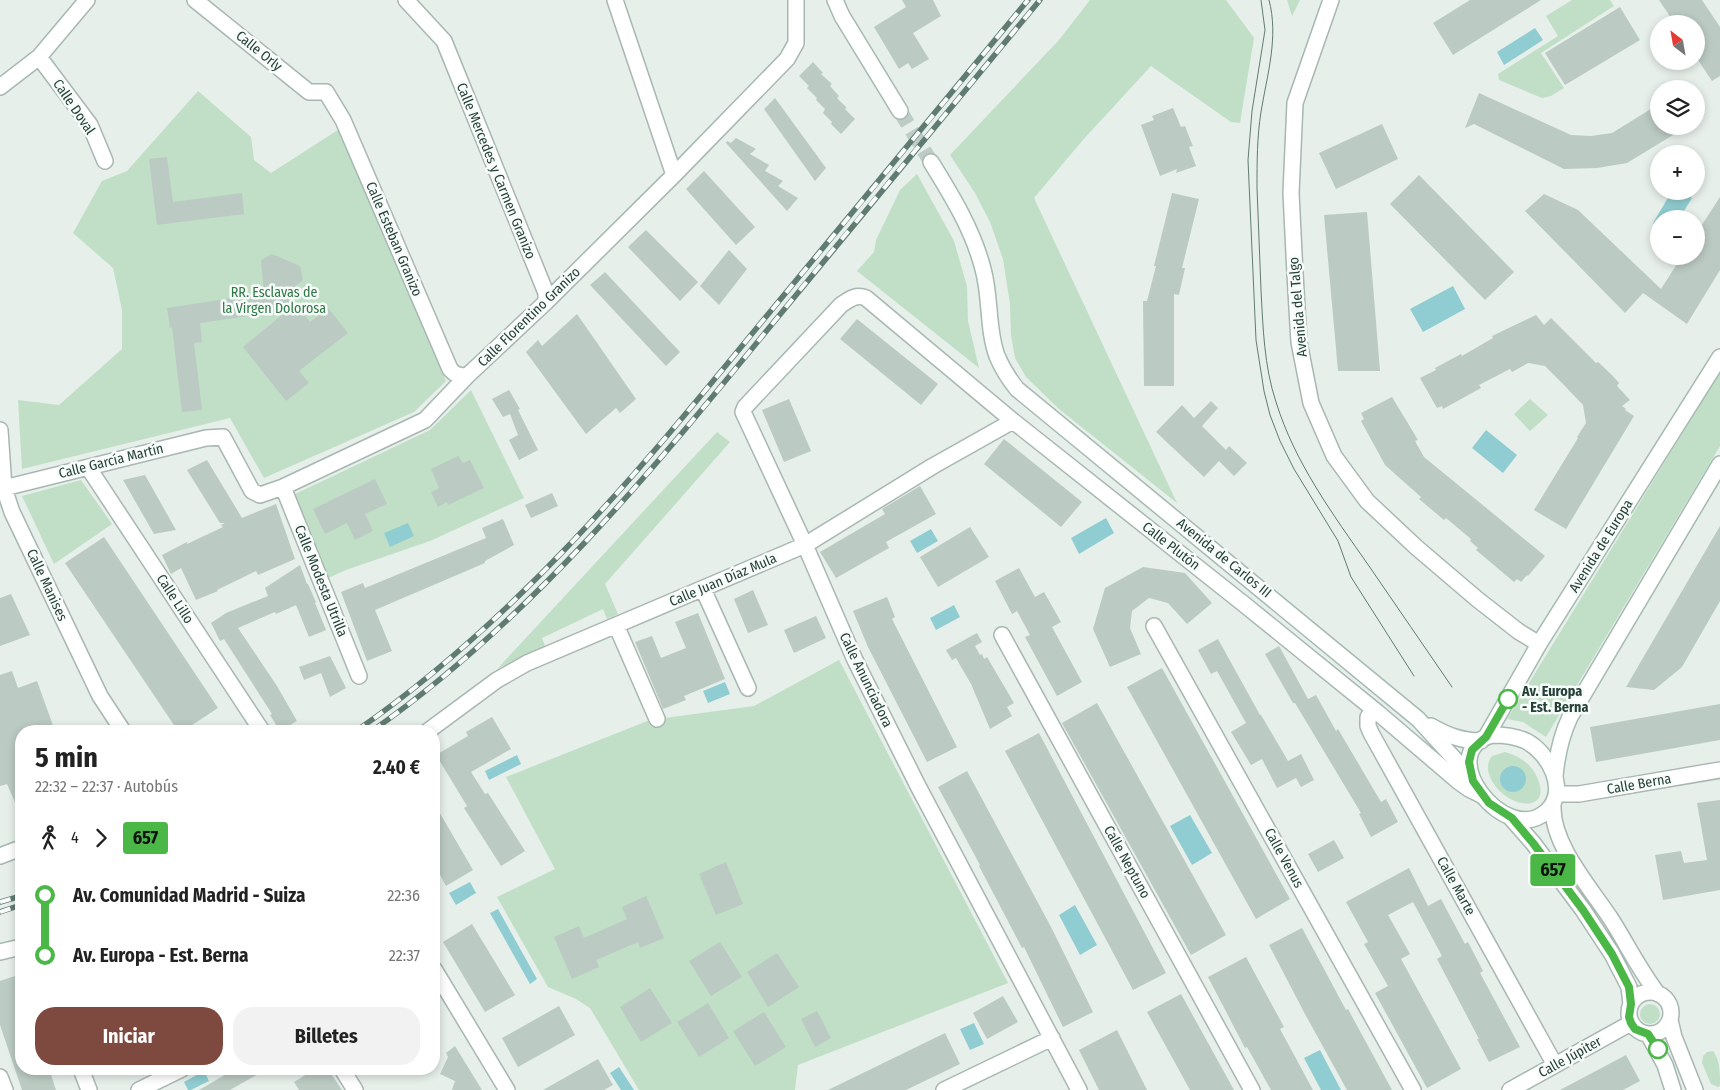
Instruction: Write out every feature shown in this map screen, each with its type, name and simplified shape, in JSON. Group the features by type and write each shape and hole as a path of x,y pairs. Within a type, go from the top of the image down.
{"street":[{"path":"0,87 39,57 87,0"},
{"name":"Calle Orly","path":"195,0 310,92 326,92"},
{"name":"Calle Mercedes y Carmen Granizo","path":"406,0 444,41 546,293 546,302"},
{"path":"615,0 674,175"},
{"name":"Calle Florentino Granizo","path":"223,437 252,491 260,495 284,487 425,420 467,376 546,302 674,175 788,59 796,43 796,0"},
{"path":"835,0 842,16 900,111"},
{"name":"Avenida del Talgo","path":"1331,0 1295,103 1290,193 1299,342 1311,404 1334,456 1367,501 1416,547 1477,599 1539,644"},
{"name":"Calle Doval","path":"39,57 90,126 105,161"},
{"name":"Calle Esteban Granizo","path":"326,92 343,120 450,369 454,374 467,376"},
{"name":"Avenida de Carlos III","path":"931,162 973,236 980,256 987,288 997,355 1009,379 1028,399 1418,719 1471,777"},
{"name":"Calle Plutón","path":"859,296 866,298 1013,421 1245,604 1459,782 1483,796"},
{"name":"Calle Anunciadora","path":"859,296 851,298 841,305 745,407 743,412 805,545 855,660 918,786 1079,1090"},
{"name":"Avenida de Europa","path":"1483,739 1539,644 1720,357"},
{"name":"Calle Juan Díaz Mula","path":"436,725 497,680 527,663 805,545 933,466 1013,421"},
{"name":"Calle Manises","path":"0,430 2,488 100,696 119,725"},
{"name":"Calle García Martín","path":"2,488 206,438 223,437"},
{"path":"1555,776 1541,754 1525,741 1507,735 1483,739 1472,750 1470,756 1469,769 1471,777 1483,796 1489,803 1512,818 1533,843 1583,910 1612,954 1629,987 1631,1004 1629,1017 1635,1029 1648,1034 1661,1031 1670,1020 1671,1014 1668,1002 1658,994 1612,920 1570,858 1554,824 1556,760 1570,717 1720,464"},
{"name":"Calle Lillo","path":"88,467 258,725"},
{"name":"Calle Modesta Utrilla","path":"284,487 360,676"},
{"path":"703,589 748,688"},
{"path":"616,625 657,719"},
{"name":"Calle Venus","path":"1154,626 1413,1090"},
{"name":"Calle Neptuno","path":"1002,635 1252,1090"},
{"name":"Calle Marte","path":"1377,712 1372,712 1368,717 1368,726 1371,733 1555,1065"},
{"name":"Avenida de Carlos III","path":"1418,719 1450,736 1471,741 1483,739"},
{"name":"Calle Berna","path":"1555,799 1720,770"},
{"path":"1512,818 1522,820 1543,815 1555,799"},
{"path":"0,856 15,850"},
{"path":"0,952 15,948"},
{"path":"440,979 507,1090"},
{"path":"1631,1004 1640,995 1652,992 1658,994"},
{"path":"1670,1020 1674,1036 1695,1090"},
{"name":"Calle Júpiter","path":"1510,1090 1631,1023"},
{"path":"1648,1034 1666,1065 1673,1090"},
{"path":"944,1090 1052,1038"},
{"path":"83,1075 89,1090"},
{"path":"139,1090 170,1075"},
{"path":"346,1075 355,1090"},
{"path":"0,1077 5,1090"}],"green space":[{"path":"1090,0 1226,0 1254,38 1240,123 1231,122 1151,66 1082,141 1034,198 1177,503 1059,409 1026,377 1015,358 1011,335 1010,304 1003,259 990,222 975,193 950,155 1059,40"},
{"path":"1287,0 1300,0 1292,16"},
{"path":"1572,0 1610,0 1614,6 1541,53 1564,88 1551,96 1542,98 1499,80 1498,74 1558,36 1546,16"},
{"name":"RR. Esclavas de la Virgen Dolorosa","path":"198,91 251,137 254,160 271,173 341,128 446,381 414,412 264,478 230,418 22,469 18,400 59,405 122,349 122,310 113,268 73,233 102,181 127,171"},
{"path":"917,174 954,241 967,286 968,321 979,368 857,271 874,252 876,240 900,190"},
{"path":"1720,372 1720,446 1546,737 1523,722 1507,719"},
{"path":"471,390 524,498 430,541 328,578 293,495 430,430"},
{"path":"1530,399 1548,415 1530,431 1514,414"},
{"path":"717,432 730,442 605,584 618,614 607,619 603,609 542,638 545,646 498,668"},
{"path":"81,480 112,524 54,564 22,496"},
{"path":"839,660 1008,983 798,1065 795,1090 639,1090 590,1008 576,999 548,987 497,897 555,869 506,777 650,720 754,706"},
{"path":"1505,752 1523,760 1536,775 1540,787 1540,796 1535,802 1528,804 1509,798 1492,781 1488,768 1490,759 1492,756"},
{"path":"1650,1004 1657,1007 1660,1014 1657,1021 1650,1024 1643,1021 1640,1014 1643,1007"},
{"path":"1713,1051 1719,1067 1720,1086 1718,1087 1711,1084 1702,1063 1703,1056 1707,1052"}],"water":[{"path":"1535,28 1543,40 1504,65 1497,52"},
{"path":"1667,200 1691,200 1685,210 1661,210"},
{"path":"1453,286 1465,309 1423,332 1410,309"},
{"path":"1486,430 1517,455 1503,473 1472,448"},
{"path":"1106,518 1114,533 1079,554 1071,538"},
{"path":"408,523 414,536 390,547 384,533"},
{"path":"931,529 938,541 917,553 910,541"},
{"path":"954,605 960,617 936,630 930,618"},
{"path":"725,682 730,694 708,703 703,691"},
{"path":"517,755 521,764 489,780 485,771"},
{"path":"1513,766 1522,770 1526,779 1522,788 1513,792 1504,788 1500,779 1504,770"},
{"path":"1190,815 1212,853 1192,865 1170,826"},
{"path":"470,882 476,893 456,905 449,893"},
{"path":"1075,905 1097,945 1080,955 1059,915"},
{"path":"498,909 537,979 530,984 490,913"},
{"path":"974,1023 984,1044 970,1050 960,1029"},
{"path":"1320,1050 1341,1090 1321,1090 1304,1058"},
{"path":"619,1067 634,1090 621,1090 610,1073"},
{"path":"197,1075 206,1075 209,1081 191,1090 188,1090 184,1082"}],"building":[{"path":"902,0 933,0 941,16 913,33 929,59 912,69 908,63 899,69 874,27 906,7"},
{"path":"1470,0 1541,0 1453,55 1433,23"},
{"path":"1659,0 1702,0 1720,27 1720,76 1712,81 1705,70 1705,15 1669,15"},
{"path":"1620,7 1640,40 1565,85 1545,53"},
{"path":"813,62 823,73 821,74 832,84 830,86 839,96 837,98 855,119 841,134 823,113 825,109 807,88 809,86 799,76"},
{"path":"1479,93 1571,135 1591,136 1612,133 1650,110 1650,135 1673,135 1657,145 1650,145 1650,149 1627,163 1597,168 1564,169 1474,124 1465,128"},
{"path":"775,98 826,168 815,181 764,109"},
{"path":"1173,108 1181,127 1185,126 1193,146 1189,147 1196,166 1176,173 1177,169 1160,176 1141,125 1154,120 1152,116"},
{"path":"1382,124 1398,159 1336,189 1319,153"},
{"path":"736,138 756,149 750,154 769,165 765,171 783,181 778,186 798,198 787,211 726,143 727,141 731,143"},
{"path":"167,157 173,202 242,193 244,214 157,225 149,159"},
{"path":"704,171 755,227 736,245 686,189"},
{"path":"1419,175 1514,272 1485,300 1390,204"},
{"path":"1172,193 1199,199 1182,268 1185,268 1179,295 1174,294 1174,386 1144,386 1143,301 1147,301"},
{"path":"1544,194 1578,210 1661,289 1676,265 1705,265 1705,220 1720,197 1720,270 1687,324 1643,293 1625,313 1525,211"},
{"path":"1367,212 1380,371 1338,371 1324,215"},
{"path":"646,230 698,282 680,301 628,247"},
{"path":"729,250 747,269 719,305 700,286"},
{"path":"272,254 300,266 303,280 287,293 310,322 328,308 348,333 299,371 309,383 286,401 243,347 288,310 200,323 202,342 194,343 202,410 182,412 172,327 170,328 167,308 264,293 261,260"},
{"path":"605,272 680,352 666,366 590,285"},
{"path":"577,314 636,399 620,413 616,408 586,434 526,352 538,340 542,346"},
{"path":"1536,315 1544,325 1551,318 1596,363 1598,362 1612,375 1619,383 1617,386 1630,400 1622,406 1634,416 1566,529 1534,510 1586,423 1583,405 1563,384 1545,366 1528,363 1512,372 1510,369 1479,385 1481,388 1443,409 1442,406 1437,408 1420,378 1436,370 1435,368 1461,354 1462,356 1493,338 1492,336"},
{"path":"857,319 938,384 921,405 840,339"},
{"path":"509,390 520,409 518,410 538,450 519,460 509,440 518,435 510,414 503,417 492,399"},
{"path":"1392,397 1418,440 1415,441 1424,457 1545,556 1521,582 1517,579 1514,582 1476,550 1478,548 1470,541 1471,539 1419,499 1421,497 1385,465 1361,421 1364,419 1361,413"},
{"path":"789,399 811,451 784,462 762,410"},
{"path":"1211,401 1218,408 1202,426 1226,450 1229,446 1247,463 1234,476 1219,461 1204,477 1156,432 1182,405 1194,418"},
{"path":"1004,439 1082,502 1061,527 984,464"},
{"path":"458,456 463,463 470,460 484,488 448,505 447,502 438,507 431,492 439,488 431,469"},
{"path":"207,460 242,518 276,504 295,559 258,575 256,571 196,600 181,568 171,574 162,555 223,527 221,525 225,523 220,523 187,470"},
{"path":"145,475 176,530 154,534 123,480"},
{"path":"375,479 387,504 365,514 373,531 355,540 347,523 325,534 313,509"},
{"path":"920,486 936,514 886,542 889,548 836,578 820,552 885,514 882,509"},
{"path":"552,493 558,506 531,518 525,505"},
{"path":"503,519 514,545 485,561 485,563 375,610 392,651 367,661 341,592 363,583 365,588 486,538 482,528"},
{"path":"1720,526 1720,601 1682,667 1654,690 1626,687"},
{"path":"970,527 989,557 938,587 920,557"},
{"path":"104,537 218,708 192,725 174,725 65,563"},
{"path":"300,565 326,630 309,637 296,605 238,628 277,686 297,721 290,725 276,725 270,715 272,714 224,639 220,641 211,623 226,613 268,596 265,588"},
{"path":"1143,567 1185,573 1212,603 1187,624 1168,603 1149,598 1132,611 1130,628 1141,654 1110,667 1093,629 1105,588"},
{"path":"1019,568 1035,597 1044,592 1061,622 1052,627 1082,682 1057,696 1025,637 1030,635 1017,611 1012,614 995,581"},
{"path":"753,590 768,625 748,633 734,599"},
{"path":"11,594 30,635 0,646 0,598"},
{"path":"887,597 895,617 892,619 957,747 927,762 868,647 853,611"},
{"path":"698,613 725,679 684,696 686,700 663,709 635,642 652,636 661,658 686,648 675,622"},
{"path":"816,616 826,638 794,653 784,630"},
{"path":"977,633 982,642 975,646 984,659 987,657 1014,703 1007,707 1012,716 990,729 971,684 956,658 952,660 946,650"},
{"path":"1218,639 1288,761 1301,754 1314,780 1301,787 1296,778 1277,788 1262,759 1251,765 1231,732 1246,723 1217,671 1211,674 1198,650"},
{"path":"1279,646 1308,699 1316,695 1336,731 1338,729 1381,802 1386,799 1398,822 1371,837 1359,814 1361,813 1265,654"},
{"path":"330,656 346,688 330,697 321,673 304,680 299,667"},
{"path":"1162,668 1290,899 1256,919 1127,687"},
{"path":"12,671 18,688 37,681 53,725 15,725 15,802 7,784 0,786 0,675"},
{"path":"1097,703 1226,935 1191,955 1062,723"},
{"path":"1720,704 1720,740 1596,762 1590,727"},
{"path":"492,717 511,749 471,772 485,794 488,793 525,851 501,866 464,808 467,806 440,762 440,753 468,736 466,732"},
{"path":"1039,733 1166,973 1133,990 1005,751"},
{"path":"967,771 1051,927 1093,1012 1063,1027 1024,947 1022,948 938,787"},
{"path":"1720,800 1720,890 1663,900 1655,855 1681,851 1684,863 1707,860 1697,803"},
{"path":"440,813 473,870 446,886 440,875"},
{"path":"1334,840 1344,858 1318,872 1308,854"},
{"path":"726,862 743,904 716,915 699,874"},
{"path":"1409,868 1428,906 1441,899 1465,944 1468,942 1483,971 1480,973 1520,1047 1489,1062 1437,959 1442,956 1413,902 1388,915 1410,954 1401,959 1461,1069 1427,1088 1375,993 1388,986 1364,944 1368,942 1346,902"},
{"path":"646,896 664,938 640,948 638,942 596,960 599,967 572,979 554,937 579,926 584,938 627,919 622,907"},
{"path":"472,924 515,995 485,1012 443,942"},
{"path":"1302,928 1392,1090 1347,1090 1269,945"},
{"path":"720,942 742,977 711,996 689,961"},
{"path":"777,953 799,987 768,1007 747,972"},
{"path":"1246,957 1284,1027 1280,1029 1313,1090 1271,1090 1247,1047 1245,1048 1208,977"},
{"path":"15,976 15,1069 0,1025 0,981"},
{"path":"650,988 672,1023 641,1042 620,1007"},
{"path":"1181,994 1234,1090 1190,1090 1147,1012"},
{"path":"1003,996 1018,1022 987,1039 973,1013"},
{"path":"708,1003 729,1038 699,1057 677,1022"},
{"path":"559,1006 575,1035 518,1067 502,1038"},
{"path":"817,1011 831,1038 815,1047 801,1019"},
{"path":"764,1012 786,1047 755,1066 733,1031"},
{"path":"1117,1030 1147,1090 1099,1090 1079,1050"},
{"path":"945,1033 960,1064 906,1090 828,1090"},
{"path":"455,1046 482,1090 452,1090 455,1081 440,1074 448,1057 446,1053"},
{"path":"1626,1055 1640,1081 1623,1090 1560,1090"},
{"path":"598,1059 613,1085 604,1090 543,1090"},
{"path":"17,1075 51,1075 56,1090 22,1090"},
{"path":"225,1075 256,1075 230,1090 199,1090"},
{"path":"305,1075 332,1075 342,1090 299,1090 294,1082"}],"tunnel":[{"path":"900,111 931,162"}],"tram line":[{"path":"1261,0 1265,30 1252,111 1248,160 1256,340 1264,391 1270,415 1294,469 1338,541 1351,577 1414,676"},
{"path":"1269,0 1273,28 1269,70 1260,121 1257,188 1263,332 1272,388 1293,446 1316,487 1452,687"}],"railway":[{"path":"364,725 414,688 469,642 522,593 572,542 668,435 1028,0"},
{"path":"380,725 429,688 484,642 536,593 586,541 681,434 1040,0"},
{"path":"0,902 15,898"},
{"path":"0,912 15,907"}],"bus line":[{"name":"657","path":"1508,699 1486,737 1472,750 1469,762 1471,777 1489,803 1512,818 1583,910 1622,970 1629,987 1631,1004 1629,1017 1631,1023 1635,1029 1648,1034 1658,1049"}],"place":[{"name":"Av. Europa - Est. Berna","path":"1508,699"}]}
